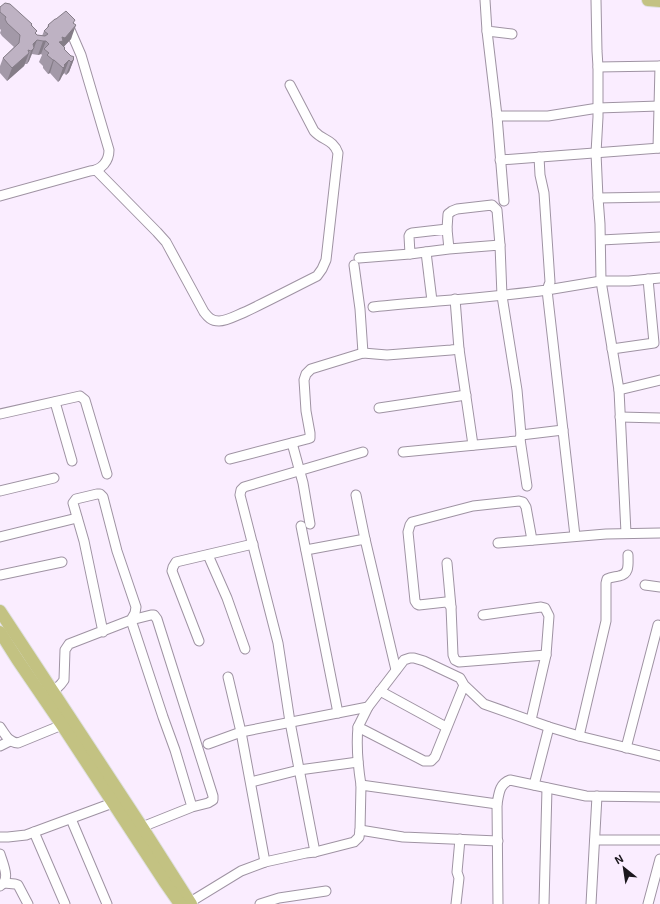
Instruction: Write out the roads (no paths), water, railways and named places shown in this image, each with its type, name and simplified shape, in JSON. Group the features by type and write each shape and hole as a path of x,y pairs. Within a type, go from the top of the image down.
{"main road":[{"path":"648,0 660,1"},
{"path":"0,611 48,694 118,801 164,880 187,904"},
{"path":"0,632 48,694 62,725 118,801 142,827 187,904"}],"street":[{"path":"485,0 504,202"},
{"path":"596,0 598,67 596,153 601,240 601,281 619,390 626,533"},
{"path":"0,196 96,170 106,161 109,154 81,55 67,23"},
{"path":"488,31 512,34"},
{"path":"500,160 659,148 660,66 598,67"},
{"path":"96,170 166,242 208,318 217,321 232,317 317,276 326,260 338,153 332,142 318,135 314,131 290,85"},
{"path":"497,116 548,116 598,108 659,106"},
{"path":"539,157 540,175 544,193 550,282 547,290 575,536"},
{"path":"598,198 660,197"},
{"path":"448,249 448,214 452,211 463,208 489,205 494,206 497,210 502,296 517,390 527,486"},
{"path":"410,254 410,234 447,229"},
{"path":"601,240 660,237"},
{"path":"363,352 357,262 448,249 500,245"},
{"path":"426,252 432,301"},
{"path":"373,306 502,296 601,281 629,281 660,278"},
{"path":"612,348 654,343 648,279"},
{"path":"455,299 459,348 472,445"},
{"path":"230,459 310,438 306,411 304,380 306,374 311,369 363,352 387,355 452,350 459,348"},
{"path":"619,390 660,380"},
{"path":"379,408 466,395"},
{"path":"0,414 80,396 85,400 107,474"},
{"path":"56,402 72,461"},
{"path":"620,418 660,418"},
{"path":"403,452 517,441 521,437 563,430"},
{"path":"292,443 303,483 306,550 338,712"},
{"path":"315,852 290,722 278,643 240,495 241,490 244,487 363,452"},
{"path":"0,491 54,478"},
{"path":"103,632 84,542 73,503 74,500 97,494 103,497 117,551 136,607 135,613 131,620 175,750 192,807"},
{"path":"356,495 396,670"},
{"path":"451,607 446,602 419,605 415,601 408,532 412,522 473,506 519,501 523,502 526,507 532,540"},
{"path":"0,537 77,518"},
{"path":"498,543 606,534 660,533"},
{"path":"306,550 365,539"},
{"path":"199,641 172,571 173,567 176,562 253,544"},
{"path":"208,555 227,598 246,649"},
{"path":"579,736 606,621 607,579 626,574 628,571 628,555"},
{"path":"0,575 62,562"},
{"path":"447,563 453,655 455,660 459,662 546,654"},
{"path":"645,585 660,588"},
{"path":"483,615 541,607 545,608 549,616 546,654 531,720"},
{"path":"48,694 64,680 65,650 69,644 103,632 121,623 154,615 159,626 213,796 212,800 208,803 192,807 142,827"},
{"path":"626,748 658,625"},
{"path":"187,904 240,871 265,862 315,852 354,842 359,838 361,785 358,762 358,727 368,707 380,691 404,660 410,658 424,661 460,678 464,685 484,704 579,736 660,756"},
{"path":"228,677 242,732 265,862"},
{"path":"358,727 424,761 431,761 435,758 446,727 464,685"},
{"path":"380,691 446,727"},
{"path":"208,744 242,732 368,707"},
{"path":"0,727 10,741 13,743 18,743 62,725"},
{"path":"534,785 549,727"},
{"path":"0,746 10,741"},
{"path":"251,782 300,770 358,762"},
{"path":"498,904 497,804 504,782 510,780 586,796 660,797"},
{"path":"361,785 497,804"},
{"path":"544,904 547,788"},
{"path":"591,904 597,796"},
{"path":"0,837 26,835 118,801"},
{"path":"71,819 107,904"},
{"path":"360,830 403,837 498,841"},
{"path":"34,832 65,904"},
{"path":"456,904 459,878 457,872 460,839"},
{"path":"595,840 660,840"},
{"path":"0,854 6,878 2,884"},
{"path":"648,904 660,859"},
{"path":"2,884 18,885 28,904"},
{"path":"260,904 279,898 326,891"}]}
